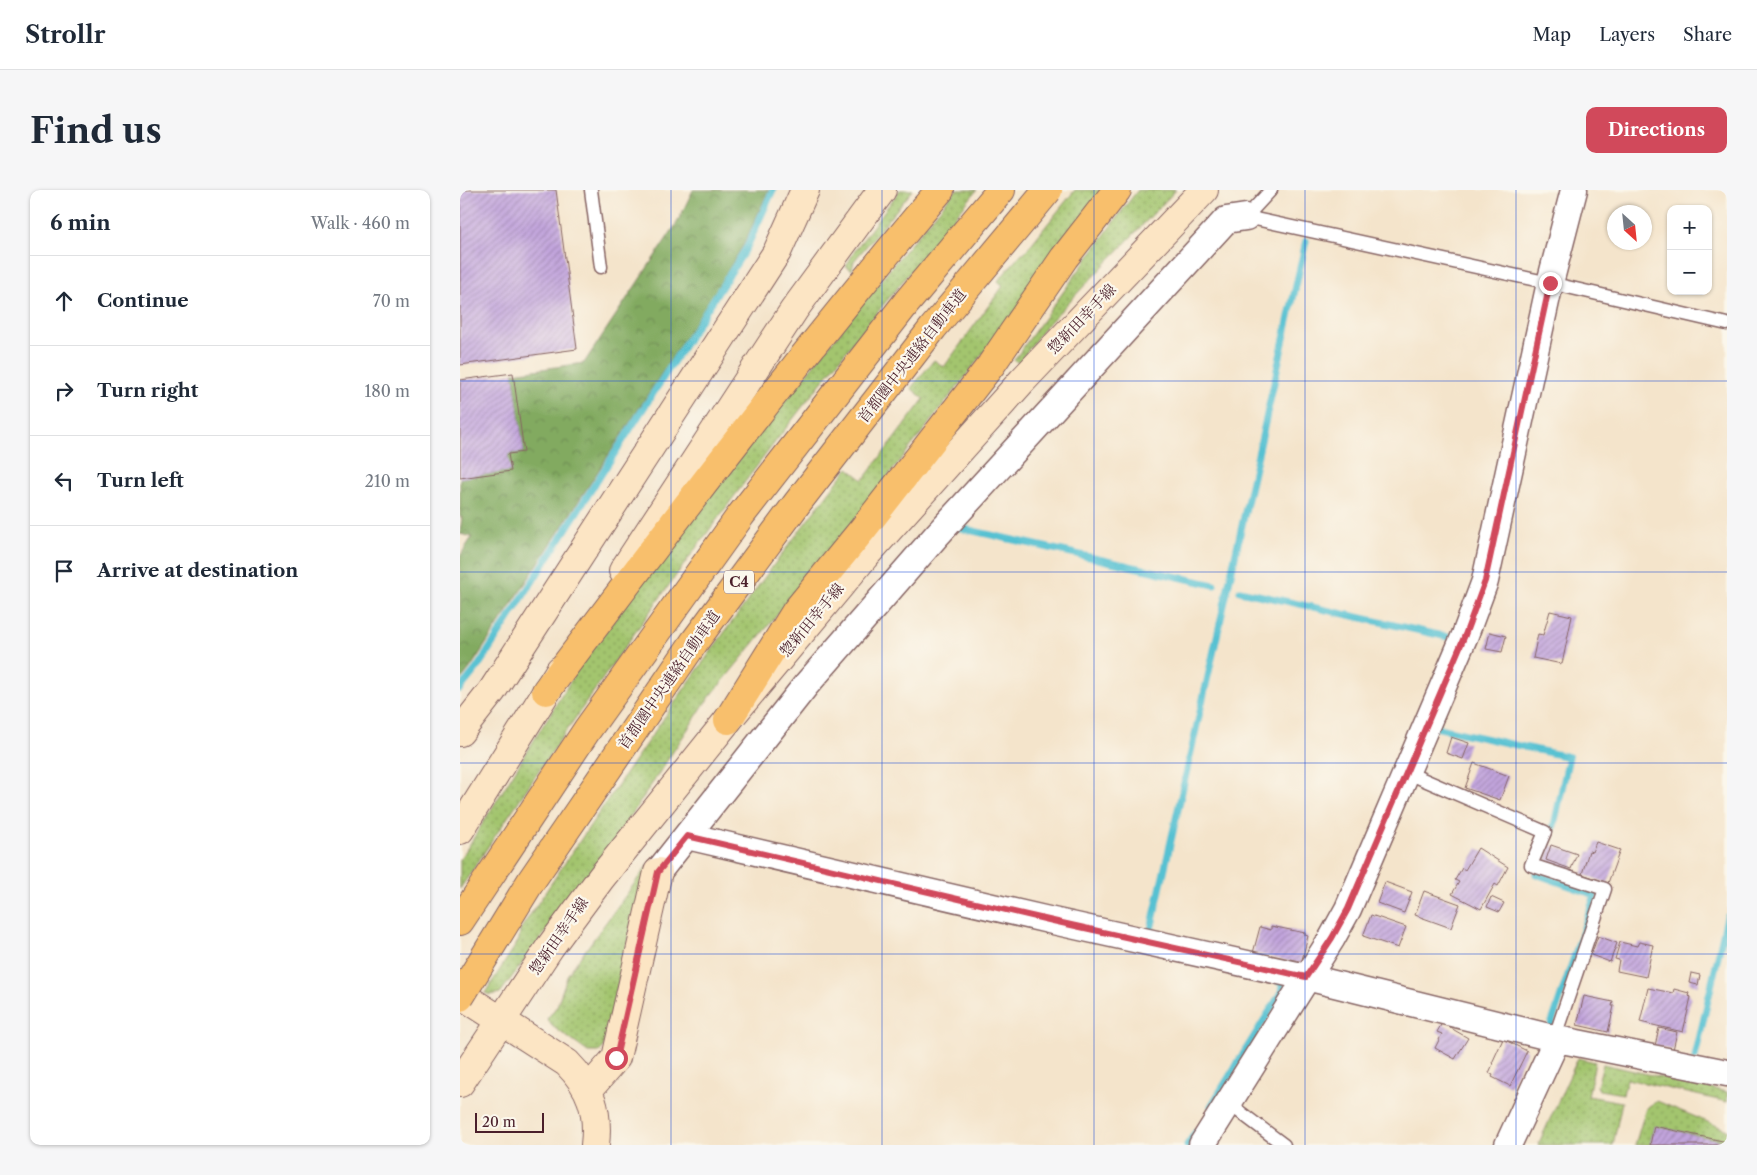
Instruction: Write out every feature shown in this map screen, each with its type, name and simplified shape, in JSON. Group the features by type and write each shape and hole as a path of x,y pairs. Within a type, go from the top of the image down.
{"highway":[{"path":"546,691 711,473 872,271 940,190"},
{"name":"C4","path":"460,921 587,730 741,515 907,302 1001,190"},
{"name":"首都圏中央連絡自動車道","path":"460,996 531,881 701,633 798,502 933,328 1048,190"},
{"path":"728,720 796,611 864,529 991,366 1064,258 1117,190"}],"main road":[{"path":"460,732 492,691 777,252 805,190"},
{"path":"460,830 546,691 794,310 882,190"},
{"name":"惣新田幸手線","path":"460,1083 550,947 601,878 728,720 864,556 1022,382 1204,190"},
{"path":"589,1089 616,1058 658,872"},
{"path":"460,996 567,1062 578,1073 589,1089 595,1114 596,1145"}],"street":[{"path":"1202,1145 1332,938 1348,909 1465,635 1485,581 1550,283 1574,190"},
{"path":"658,872 806,686 983,484 1226,220 1246,217"},
{"path":"687,836 1062,923 1306,977 1556,1039 1727,1072"},
{"path":"1508,1145 1556,1039"}],"lane":[{"path":"591,190 601,268"},
{"path":"1246,217 1271,190"},
{"path":"1246,217 1550,283 1727,324"},
{"path":"1406,772 1545,832 1532,864 1606,889 1556,1039"},
{"path":"1228,1103 1284,1145"}],"green space":[{"path":"693,190 769,190 744,244 721,282 471,667 460,681 460,556 472,537 460,534 462,517 460,517 460,478 510,471 508,454 524,452 513,373 584,363 677,223"},
{"path":"900,190 913,190 854,261 852,270 846,266 856,249"},
{"path":"956,190 977,190 821,383 730,502 592,693 460,889 460,860 581,664 669,547 902,254"},
{"path":"1075,190 1103,190 1012,316 845,532 705,703 617,837 500,993 491,995 485,993 519,940 520,930 559,871 720,638 848,468 863,480 924,399 911,388 934,360 944,367 1003,286 998,281 1024,253"},
{"path":"1138,190 1176,190 1044,328 1019,363 1014,360 1124,208"},
{"path":"648,865 633,918 603,1048 599,1052 588,1052 552,1026 547,1019 557,1006 568,974"},
{"path":"1578,1058 1595,1062 1588,1096 1622,1102 1613,1145 1538,1145"},
{"path":"1603,1064 1727,1092 1727,1102 1627,1079 1623,1094 1599,1090 1597,1086"},
{"path":"1657,1101 1727,1130 1727,1142 1654,1126 1650,1145 1635,1145 1646,1108"}],"building":[{"path":"460,190 556,190 577,349 460,365"},
{"path":"513,373 524,452 508,454 511,471 460,478 460,380"},
{"path":"1550,611 1572,616 1562,664 1533,658 1538,634 1543,635"},
{"path":"1490,632 1506,636 1502,652 1486,649"},
{"path":"1451,737 1469,743 1463,759 1446,753"},
{"path":"1474,763 1509,776 1500,800 1465,788"},
{"path":"1596,842 1620,850 1608,883 1582,874 1589,851 1592,852"},
{"path":"1551,845 1577,854 1571,869 1546,860"},
{"path":"1478,848 1508,867 1498,886 1495,884 1481,909 1452,894 1459,882 1455,880 1462,868 1465,870"},
{"path":"1385,882 1412,892 1404,913 1377,903"},
{"path":"1424,891 1460,904 1451,928 1415,915"},
{"path":"1491,897 1504,903 1499,912 1487,907"},
{"path":"1371,915 1406,927 1398,948 1363,936"},
{"path":"1271,926 1305,933 1308,936 1301,964 1253,953 1260,927 1271,930"},
{"path":"1598,936 1617,943 1610,962 1591,955"},
{"path":"1620,942 1637,946 1639,942 1653,945 1646,977 1617,971 1619,960 1615,959"},
{"path":"1691,973 1700,975 1698,985 1689,983"},
{"path":"1648,988 1673,993 1674,989 1689,993 1688,996 1691,997 1683,1032 1640,1022"},
{"path":"1584,996 1613,1002 1612,1006 1614,1006 1608,1032 1577,1025"},
{"path":"1442,1023 1468,1038 1455,1059 1435,1048 1442,1034 1437,1032"},
{"path":"1659,1028 1677,1032 1673,1050 1655,1046"},
{"path":"1503,1039 1527,1051 1510,1086 1492,1077 1493,1075 1489,1073"},
{"path":"1654,1126 1727,1142 1727,1145 1650,1145"}],"waterway":[{"path":"460,689 477,668 747,247 773,190"},
{"path":"1150,934 1306,241"},
{"path":"960,528 1214,585"},
{"path":"1240,591 1448,637"},
{"path":"1437,723 1435,727 1569,757 1554,825 1541,859"},
{"path":"1536,874 1595,895 1551,1025"},
{"path":"1695,1057 1727,917"},
{"path":"1211,1106 1282,991 1283,986 1278,980"},
{"path":"1187,1145 1195,1133"}],"route":[{"path":"616,1058 658,872 687,836 1053,921 1306,977 1332,938 1348,909 1465,635 1485,581 1550,283"}]}
